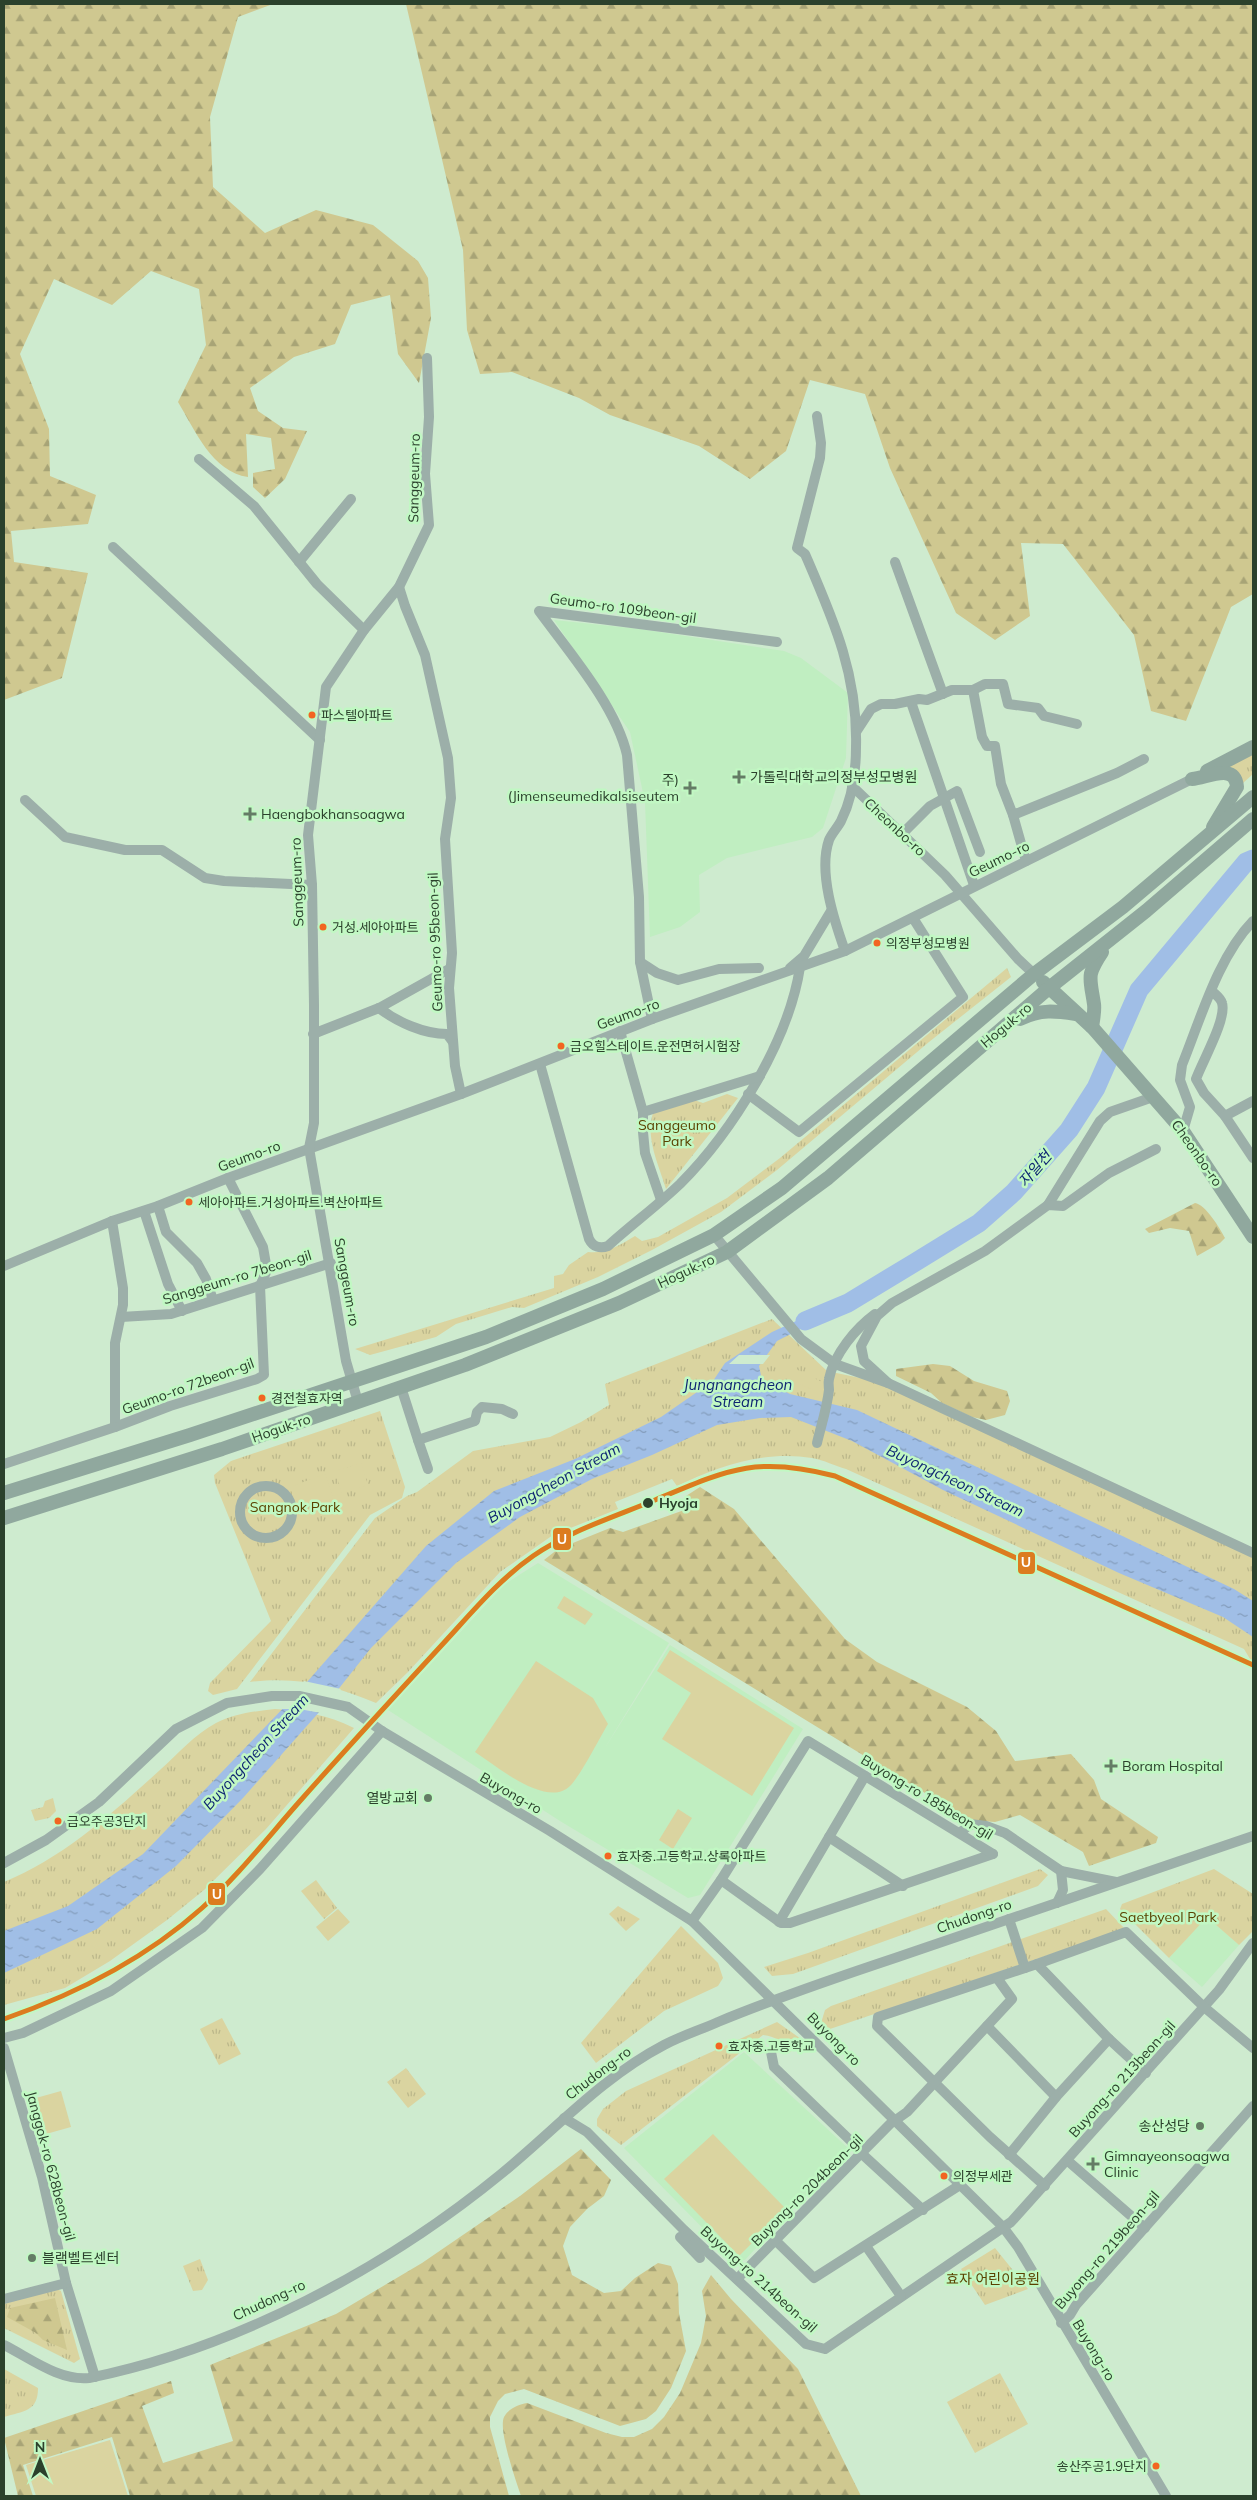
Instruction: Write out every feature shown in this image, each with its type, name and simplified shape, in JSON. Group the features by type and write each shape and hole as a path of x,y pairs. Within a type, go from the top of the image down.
{"main road":[{"path":"1192,779 1253,747"},
{"path":"1192,779 1224,772 1233,776 1237,782 1237,787 1206,839"},
{"name":"Hoguk-ro","path":"4,1493 190,1435 494,1334 603,1290 714,1235 782,1188 1034,974 1206,839 1253,797"},
{"name":"Hoguk-ro","path":"4,1518 222,1449 465,1365 619,1303 726,1252 828,1178 1050,988 1115,936 1253,819"},
{"path":"1092,1027 1094,1003 1090,982 1093,966 1115,936"},
{"name":"Cheonbo-ro","path":"1034,974 1092,1027 1183,1131 1253,1237"},
{"path":"1004,1027 1030,1014 1044,1010 1060,1010 1078,1014"},
{"path":"766,1224 759,1218 760,1212 776,1201 782,1188"}],"street":[{"name":"Sanggeum-ro","path":"358,1402 351,1382 309,1148 314,1123 312,885 308,835 326,687 364,630 399,587 429,525 425,474 429,417 427,358"},
{"path":"817,416 821,443 820,458 797,548 806,554 832,617 851,673 856,732 852,786 842,820 830,839 826,875 831,911 845,951"},
{"path":"199,459 254,506 317,584 364,630"},
{"path":"299,562 351,499"},
{"path":"113,547 320,740"},
{"path":"895,562 943,694"},
{"name":"Geumo-ro 95beon-gil","path":"399,587 425,655 448,758 451,798 445,839 452,953 449,969 455,1066 461,1094"},
{"name":"Geumo-ro 109beon-gil","path":"652,1019 640,962 639,897 627,755 623,736 587,678 539,611 778,642"},
{"path":"856,732 871,709 881,704 911,702 919,699 927,700 963,688 973,690 985,684 1003,684 1008,704 1038,708 1044,716 1077,724"},
{"path":"973,690 982,737 987,746 994,746 1001,784 1013,815 1026,861"},
{"path":"911,702 974,885"},
{"path":"1013,815 1116,773 1144,759"},
{"name":"Geumo-ro","path":"4,1266 112,1221 144,1212 228,1178 461,1094 652,1019 845,951 960,894 974,885 1192,779"},
{"name":"Cheonbo-ro","path":"852,786 903,833 944,875 1018,959 1034,974"},
{"path":"903,833 930,806 943,797 957,791 980,852"},
{"path":"25,800 66,837 125,850 162,850 205,878 224,881 312,885"},
{"path":"785,972 804,956 831,911"},
{"path":"748,1094 799,1132 963,997 913,918"},
{"path":"1183,1131 1190,1107 1180,1080 1182,1065 1229,952 1241,933 1253,921"},
{"path":"640,962 657,973 678,980 719,969 759,968"},
{"path":"540,1064 591,1244 599,1248 608,1246 680,1183 724,1131 760,1076 780,1034 797,989 800,967"},
{"path":"313,1034 379,1008 449,969"},
{"path":"1212,992 1221,1000 1223,1006 1220,1023 1196,1079 1204,1093 1224,1116 1253,1158"},
{"path":"379,1008 392,1018 435,1034 447,1034 453,1042"},
{"path":"620,1031 644,1112 643,1132 646,1153 653,1181 661,1200"},
{"path":"644,1112 760,1076"},
{"path":"817,1443 829,1390 829,1380 834,1364 851,1338 865,1322 892,1303 985,1251 1048,1205 1100,1121 1110,1112 1153,1097"},
{"path":"1224,1116 1253,1101"},
{"path":"1048,1205 1063,1206 1109,1173 1156,1149"},
{"path":"228,1178 263,1247 267,1270 260,1286"},
{"path":"158,1206 166,1232 197,1263 206,1280 213,1300"},
{"path":"144,1212 168,1284 182,1311"},
{"name":"Geumo-ro 72beon-gil","path":"112,1221 123,1288 121,1317 115,1343 115,1427 170,1406 257,1379 264,1375 260,1286"},
{"path":"714,1235 726,1252 801,1339 834,1364 888,1383 1253,1553"},
{"name":"Sanggeum-ro 7beon-gil","path":"121,1317 171,1314 330,1263"},
{"path":"888,1383 864,1360 862,1346 876,1316 892,1303"},
{"path":"401,1387 428,1469"},
{"path":"418,1440 475,1421 477,1412 482,1407 502,1408 513,1414"},
{"path":"4,1464 115,1427"},
{"path":"271,1486 281,1490 289,1499 292,1515 289,1526 280,1534 270,1538 258,1537 244,1526 240,1509 244,1498 253,1489 271,1486"},
{"name":"Buyong-ro","path":"4,1863 46,1840 99,1802 176,1729 227,1703 264,1697 299,1696 348,1706 382,1731 550,1831 692,1921 774,1999 1003,2227 1018,2247 1166,2496"},
{"path":"4,2038 56,2018 111,1991 202,1928 260,1869 382,1731"},
{"name":"Buyong-ro 185beon-gil","path":"692,1921 721,1880 808,1741 993,1854 790,1923 780,1922"},
{"path":"721,1880 780,1922 865,1776"},
{"path":"960,1833 970,1824 986,1826 1005,1832 1061,1871 1117,1882"},
{"name":"Chudong-ro","path":"4,2345 68,2376 79,2379 95,2377 194,2348 263,2320 339,2283 389,2253 500,2174 628,2065 667,2044 774,1999 1253,1836"},
{"path":"829,1837 903,1886"},
{"path":"1057,1903 1063,1890 1061,1871"},
{"path":"1008,1919 1025,1968"},
{"path":"1045,2186 1009,2155 878,2026 878,2017 997,1978 1126,1932 1204,2007 1253,2048"},
{"name":"Buyong-ro 213beon-gil","path":"1003,2227 1022,2212 1204,2007 1253,1943"},
{"path":"1037,1964 1109,2039 1146,2072"},
{"name":"Buyong-ro 204beon-gil","path":"737,2279 860,2154 907,2112 1012,1999 997,1978"},
{"path":"987,2026 1056,2097"},
{"path":"1009,2155 1056,2097 1109,2039"},
{"name":"Janggok-ro 628beon-gil","path":"4,2048 42,2177 56,2232 66,2283 95,2377"},
{"path":"771,2052 774,2067 854,2144 860,2154 923,2210"},
{"name":"Buyong-ro 219beon-gil","path":"1061,2322 1070,2315 1076,2305 1253,2106"},
{"name":"Buyong-ro 214beon-gil","path":"564,2118 587,2132 684,2230 806,2344 825,2349 1003,2227"},
{"path":"1068,2161 1146,2228"},
{"path":"776,2241 814,2278 960,2185"},
{"path":"680,2237 700,2258"},
{"path":"866,2246 901,2296"},
{"path":"4,2299 66,2283"}],"shaded area":[{"name":"가톨릭대학교의정부성모병원","path":"554,620 640,629 784,651 801,658 848,693 846,758 823,828 812,837 727,858 699,875 700,912 680,927 650,937 645,802 630,732"},
{"path":"538,1563 669,1643 603,1751 670,1645 803,1729 700,1895 688,1898 560,1821 388,1710 505,1584"},
{"path":"1207,1916 1239,1945 1202,1987 1169,1958"},
{"path":"744,2052 849,2149 848,2158 796,2205 745,2260 735,2261 624,2148"}],"green space":[{"path":"4,4 273,4 238,17 210,117 213,187 265,233 316,210 373,225 418,261 428,278 431,318 419,383 398,354 390,295 351,305 335,344 294,357 250,388 258,411 283,428 307,431 285,479 265,498 253,487 253,473 275,469 271,438 246,434 248,477 235,473 224,467 206,448 178,402 206,345 199,289 151,271 112,305 54,279 20,354 49,429 50,476 96,495 88,524 11,531 14,562 88,573 62,678 4,700"},
{"path":"406,4 1253,4 1253,594 1231,607 1186,721 1151,711 1134,635 1063,544 1021,543 1030,616 995,640 956,613 890,468 865,394 810,380 786,451 750,479 699,446 610,415 579,398 512,372 480,374 467,330 463,250"},
{"path":"1253,753 1253,774 1242,784 1227,767"},
{"path":"1007,968 1011,977 929,1042 777,1170 721,1212 598,1277 524,1308 512,1307 456,1324 436,1337 370,1355 355,1349 554,1288 554,1276 563,1274 569,1265 588,1252 607,1250 635,1236 642,1241 658,1237 727,1198 780,1158"},
{"name":"Sanggeumo Park","path":"727,1094 738,1098 666,1189 652,1142 651,1122 653,1113 694,1100 703,1103"},
{"path":"1195,1203 1208,1212 1225,1238 1220,1243 1197,1256 1189,1231 1170,1228 1149,1233 1145,1229"},
{"path":"772,1319 827,1371 865,1379 890,1388 1253,1557 1253,1664 1244,1649 846,1469 812,1458 777,1456 743,1461 726,1466 677,1486 672,1479 615,1502 618,1509 553,1535 500,1572 408,1672 376,1703 345,1691 299,1681 267,1680 250,1682 375,1518 407,1496 417,1492 473,1451 550,1437 581,1422 609,1405 605,1384"},
{"path":"933,1364 950,1366 974,1381 1007,1391 1010,1401 1005,1415 986,1420 972,1417 942,1403 931,1393 896,1376 896,1369"},
{"path":"794,1368 826,1384 823,1389 817,1392 790,1379"},
{"name":"Sangnok Park","path":"380,1411 405,1487 402,1498 370,1515 237,1689 213,1695 208,1691 210,1683 271,1621 215,1483 214,1475 231,1461"},
{"path":"361,1463 368,1485 342,1493 335,1471"},
{"path":"325,1474 333,1498 298,1510 290,1487"},
{"path":"700,1487 734,1509 845,1639 877,1662 967,1707 996,1731 1015,1761 1071,1754 1094,1780 1101,1799 1158,1837 1156,1843 1089,1866 1083,1852 1020,1815 995,1822 969,1820 544,1560 558,1549 610,1528 623,1532 687,1509 686,1496"},
{"path":"564,1596 593,1614 585,1625 557,1608"},
{"path":"670,1650 794,1728 752,1796 662,1739 691,1693 657,1671"},
{"path":"536,1661 593,1698 608,1724 574,1781 560,1792 535,1789 521,1783 475,1752"},
{"path":"275,1709 316,1714 354,1728 266,1829 204,1890 167,1920 110,1961 65,1988 4,2005 4,1882 47,1860 87,1833 208,1728 237,1715"},
{"path":"53,1798 56,1811 49,1818 35,1821 31,1810 43,1807 45,1801"},
{"path":"678,1809 692,1818 673,1849 659,1840"},
{"path":"1040,1869 1048,1875 1038,1886 793,1974 772,1976 764,1967 808,1953"},
{"name":"Saetbyeol Park","path":"1214,1869 1253,1894 1253,1931 1239,1945 1207,1917 1169,1958 1120,1909 1122,1904"},
{"path":"316,1880 337,1908 324,1919 301,1891"},
{"path":"618,1906 640,1919 626,1931 609,1914"},
{"path":"338,1909 350,1922 328,1941 316,1927"},
{"path":"1106,1909 1125,1929 830,2029 821,2023 825,2010 831,2006"},
{"path":"681,1926 718,1963 723,1978 718,1986 664,2011 596,2063 581,2043"},
{"path":"222,2018 241,2054 219,2065 200,2029"},
{"path":"777,2022 804,2041 789,2053 779,2040 763,2035 621,2145 597,2126 597,2119 603,2109 626,2091"},
{"path":"406,2068 426,2094 408,2108 387,2082"},
{"path":"61,2091 71,2127 46,2134 36,2098"},
{"path":"713,2134 786,2209 739,2256 664,2179"},
{"path":"581,2149 611,2180 604,2196 587,2209 570,2227 563,2246 572,2275 604,2293 621,2291 635,2278 658,2263 671,2266 678,2284 679,2313 686,2351 671,2388 656,2411 646,2419 620,2426 524,2389 505,2394 498,2401 490,2417 490,2427 509,2496 130,2496 112,2437 23,2465 33,2496 18,2496 4,2438 171,2381 174,2393 142,2406 163,2463 233,2441 210,2365 336,2314 422,2263 520,2196"},
{"name":"효자 어린이공원","path":"995,2248 1028,2289 985,2305 961,2269"},
{"path":"200,2259 208,2280 202,2290 193,2291 183,2266"},
{"path":"711,2275 731,2299 798,2369 861,2496 521,2496 503,2433 504,2417 508,2411 527,2403 606,2433 622,2437 634,2437 652,2429 664,2417 680,2393 701,2343 706,2316 702,2291"},
{"path":"54,2288 61,2291 80,2359 74,2363 4,2328 4,2304"},
{"path":"55,2298 67,2350 43,2340 36,2333 7,2317 10,2308"},
{"path":"4,2369 38,2388 35,2402 32,2406 23,2412 4,2417"},
{"path":"1000,2373 1028,2424 975,2453 947,2402"},
{"path":"110,2440 128,2496 36,2496 26,2465"}],"water":[{"name":"Jungnangcheon Stream","path":"827,1307 830,1314 777,1341 759,1366 762,1380 790,1394 857,1410 1234,1589 1253,1601 1253,1637 1223,1617 1119,1573 943,1490 852,1441 791,1417 760,1418 717,1425 652,1455 592,1479 520,1517 456,1563 371,1648 329,1701 243,1798 176,1866 97,1929 4,1973 4,1931 68,1906 143,1854 293,1698 426,1546 494,1491 575,1459 661,1417 713,1381 725,1363 772,1332"}],"pier":[{"path":"739,1355 770,1355 763,1364 729,1364"},
{"path":"304,1681 341,1689 321,1713 299,1709 279,1709"}],"waterway":[{"name":"자일천","path":"805,1321 848,1303 979,1223 1014,1192 1069,1130 1096,1088 1139,990 1246,862 1253,859"}],"transit line":[{"name":"U","path":"4,2019 57,1998 109,1973 157,1943 202,1908 240,1870 335,1762 473,1611 507,1576 533,1556 561,1539 592,1525 723,1474 762,1466 808,1470 835,1476 1253,1665"}],"place":[{"name":"파스텔아파트","path":"312,715"},
{"name":"가톨릭대학교의정부성모병원","path":"739,777"},
{"name":"주) (Jimenseumedikalsiseutem","path":"690,788"},
{"name":"Haengbokhansoagwa","path":"250,814"},
{"name":"거성.세아아파트","path":"323,927"},
{"name":"의정부성모병원","path":"877,943"},
{"name":"금오힐스테이트.운전면허시험장","path":"561,1046"},
{"name":"세아아파트.거성아파트.벽산아파트","path":"189,1202"},
{"name":"경전철효자역","path":"262,1398"},
{"name":"Hyoja","path":"648,1503"},
{"name":"Boram Hospital","path":"1111,1766"},
{"name":"열방교회","path":"428,1798"},
{"name":"금오주공3단지","path":"58,1821"},
{"name":"효자중.고등학교.상록아파트","path":"608,1856"},
{"name":"효자중.고등학교","path":"719,2046"},
{"name":"송산성당","path":"1200,2126"},
{"name":"Gimnayeonsoagwa Clinic","path":"1093,2164"},
{"name":"의정부세관","path":"944,2176"},
{"name":"블랙벨트센터","path":"32,2258"},
{"name":"송산주공1.9단지","path":"1156,2466"}],"water label":[{"name":"Buyongcheon Stream","path":"955,1481"},
{"name":"Buyongcheon Stream","path":"554,1483"},
{"name":"Buyongcheon Stream","path":"256,1752"}]}
